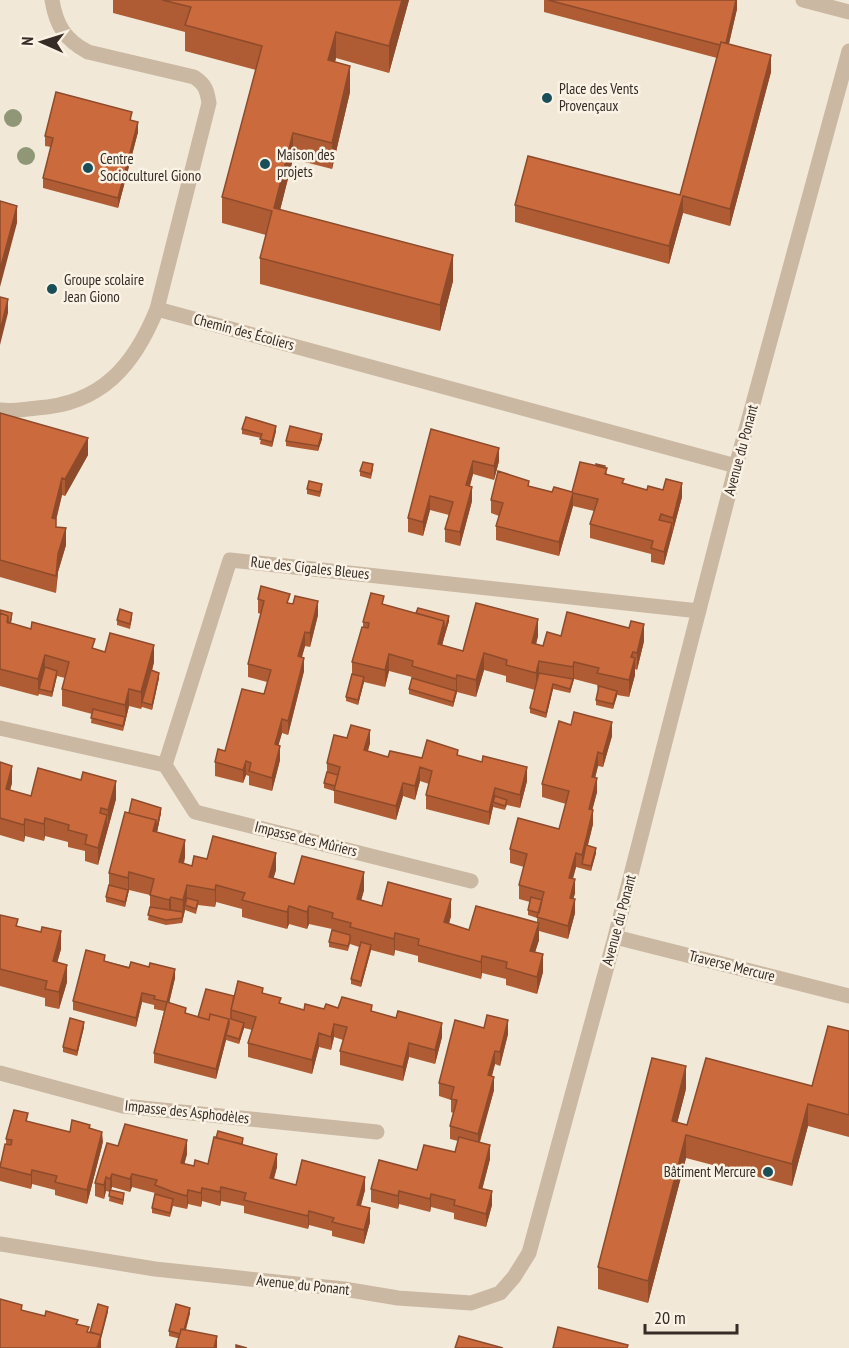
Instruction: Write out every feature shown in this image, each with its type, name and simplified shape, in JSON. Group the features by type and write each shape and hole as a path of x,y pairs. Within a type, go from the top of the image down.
{"street":[{"path":"0,410 58,407 91,395 130,362 146,338 157,309 209,103 207,89 194,77 88,52 75,45 63,33 55,19 52,0"},
{"path":"803,0 849,12"},
{"name":"Avenue du Ponant","path":"0,1244 155,1269 344,1289 398,1298 471,1303 500,1293 514,1277 529,1253 615,937 736,466 849,51"},
{"name":"Chemin des Écoliers","path":"157,309 736,466"},
{"name":"Rue des Cigales Bleues","path":"165,765 230,560 699,611"},
{"path":"0,728 165,765"},
{"name":"Impasse des Mûriers","path":"165,765 195,812 471,881"},
{"name":"Traverse Mercure","path":"615,937 849,996"},
{"name":"Impasse des Asphodèles","path":"0,1073 123,1106 377,1132"}],"building":[{"name":"Maison des projets","path":"162,0 402,0 389,46 336,32 328,60 350,66 332,143 293,133 274,208 453,255 440,305 260,258 272,211 222,197 262,46 185,25 191,7"},
{"path":"548,0 736,0 726,43 721,42 720,45"},
{"path":"721,42 771,55 730,209 683,196 669,246 515,205 528,156 680,195"},
{"name":"Centre Socioculturel Giono","path":"56,92 132,112 130,120 138,122 118,198 43,178 53,138 45,136"},
{"path":"0,201 17,206 0,270"},
{"path":"0,297 8,299 0,331"},
{"path":"0,413 88,438 65,479 62,478 52,518 56,519 56,527 66,528 58,554 56,576 0,560"},
{"path":"246,417 276,426 272,442 260,439 262,434 242,429"},
{"path":"290,426 322,434 318,446 286,441"},
{"path":"431,429 499,448 494,466 473,461 466,485 472,487 460,532 445,529 453,502 430,496 423,522 408,518"},
{"path":"363,462 373,464 371,474 360,471"},
{"path":"580,462 607,468 605,474 624,479 622,483 647,490 648,486 663,490 666,479 682,483 673,518 661,514 659,520 672,523 664,552 651,548 653,541 590,524 598,499 573,493 559,542 496,526 503,503 491,500 498,471 529,481 528,486 552,492 554,487 572,492"},
{"path":"309,481 322,484 320,492 307,489"},
{"path":"261,586 290,594 287,603 293,604 295,596 318,601 310,633 305,632 298,656 304,658 288,721 282,719 275,744 280,746 272,778 249,771 251,763 246,761 243,770 215,762 218,749 225,751 242,689 264,694 271,670 248,664 264,601 258,599"},
{"path":"371,593 384,596 382,604 444,621 438,644 463,651 476,603 538,619 532,643 543,646 547,632 561,636 567,612 629,628 631,621 644,624 637,653 633,652 631,657 635,658 629,680 597,673 599,668 574,662 573,667 539,661 536,673 506,665 507,660 484,653 476,680 457,675 456,679 412,666 413,661 389,654 385,670 352,662 362,627 368,628 369,623 363,622"},
{"path":"418,608 449,616 444,633 444,621 416,613"},
{"path":"120,609 132,613 130,624 117,620"},
{"path":"0,610 12,613 10,623 8,623 8,616 0,613"},
{"path":"0,613 8,616 7,622 31,629 32,622 95,639 92,648 105,652 110,633 154,645 141,692 129,689 125,705 62,689 69,662 45,655 38,679 0,669"},
{"path":"45,667 57,671 52,692 39,689"},
{"path":"151,670 159,673 152,705 142,702"},
{"path":"539,673 573,679 570,689 553,684 546,713 530,708"},
{"path":"352,674 364,677 358,700 346,697"},
{"path":"412,678 456,691 453,702 409,689"},
{"path":"599,686 617,691 613,704 596,700"},
{"path":"93,709 125,717 123,726 91,718"},
{"path":"574,712 612,722 603,754 598,752 592,777 597,778 589,809 593,810 582,855 576,853 569,878 575,879 570,898 575,899 568,926 537,917 544,892 519,885 527,854 510,849 518,818 559,829 569,791 542,784 559,721 571,725"},
{"path":"351,725 370,730 364,750 388,757 390,751 422,758 427,740 458,750 457,755 482,762 483,756 527,767 520,795 495,788 489,812 426,795 432,771 420,767 415,786 403,783 396,806 334,790 340,767 327,763 334,735 347,738"},
{"path":"0,762 12,766 6,789 31,796 38,768 81,780 83,772 116,781 108,810 101,808 100,813 107,815 98,848 85,844 87,835 68,830 69,825 45,818 44,824 25,819 24,825 0,818"},
{"path":"327,772 338,775 335,786 324,783"},
{"path":"495,796 507,800 505,806 493,802"},
{"path":"132,799 161,808 156,832 156,820 129,813"},
{"path":"125,812 156,820 153,831 185,840 179,862 192,866 194,856 207,859 213,836 276,853 269,877 294,884 302,856 364,872 357,899 382,906 388,882 451,899 444,922 469,930 476,906 539,923 530,951 543,954 537,977 506,968 507,962 482,956 481,962 418,945 419,939 395,933 394,939 350,927 351,923 332,918 333,913 309,906 307,912 289,906 287,912 242,900 245,893 216,885 215,890 187,885 183,900 171,897 169,900 150,895 154,879 129,872 128,878 109,873"},
{"path":"586,845 596,848 591,866 582,864"},
{"path":"109,885 128,890 125,902 106,897"},
{"path":"531,897 542,900 539,913 528,910"},
{"path":"187,898 198,901 196,909 185,905"},
{"path":"150,907 183,912 182,918 166,920 148,915"},
{"path":"0,915 18,919 16,926 41,932 42,927 61,931 53,961 67,965 59,992 45,989 47,981 0,969"},
{"path":"332,930 350,935 348,946 329,942"},
{"path":"361,942 371,945 361,982 351,979"},
{"path":"86,950 105,955 104,961 129,968 131,962 149,967 150,963 175,969 167,1002 142,993 136,1018 73,1001"},
{"path":"238,981 263,988 262,993 281,998 279,1003 304,1010 305,1004 324,1009 326,1004 338,1008 342,997 372,1005 371,1011 396,1018 398,1011 442,1023 435,1050 409,1043 403,1067 340,1051 347,1027 334,1024 331,1037 319,1033 312,1060 248,1043 256,1017 231,1010"},
{"path":"206,989 234,996 231,1019 244,1023 239,1039 226,1035 229,1019 210,1014 209,1020 198,1017"},
{"path":"167,1002 186,1008 185,1013 209,1020 210,1014 229,1019 216,1069 154,1053"},
{"path":"487,1015 508,1020 500,1052 495,1051 488,1075 494,1077 478,1134 450,1126 457,1100 451,1099 454,1087 439,1083 455,1020 484,1028"},
{"path":"70,1018 84,1022 77,1051 63,1047"},
{"name":"Bâtiment Mercure","path":"828,1026 849,1031 849,1115 808,1104 792,1164 686,1135 648,1281 598,1267 652,1058 686,1066 672,1121 687,1125 706,1058 812,1086"},
{"path":"14,1110 28,1113 26,1121 70,1132 72,1120 90,1125 89,1128 102,1132 87,1190 55,1182 57,1176 32,1170 31,1175 0,1167 5,1144 11,1145 12,1140 6,1139"},
{"path":"125,1124 187,1140 181,1163 194,1166 195,1160 208,1164 214,1137 277,1154 270,1178 296,1185 302,1160 365,1177 357,1205 370,1208 364,1230 332,1222 334,1218 309,1211 308,1216 244,1200 246,1193 221,1187 220,1192 202,1188 201,1193 188,1190 187,1196 155,1185 157,1180 132,1174 130,1179 112,1174 110,1179 106,1177 104,1185 95,1183 107,1143 118,1146"},
{"path":"218,1131 243,1138 242,1144 216,1138"},
{"path":"459,1137 490,1145 479,1188 492,1191 486,1214 454,1205 455,1200 431,1194 430,1199 399,1191 398,1196 371,1189 379,1160 417,1170 424,1145 455,1152"},
{"path":"110,1190 124,1193 123,1200 109,1196"},
{"path":"155,1194 173,1199 170,1213 152,1208"},
{"path":"0,1299 22,1305 21,1310 45,1316 46,1311 78,1320 76,1324 89,1327 87,1332 101,1335 97,1348 0,1348"},
{"path":"98,1304 108,1307 101,1335 90,1332"},
{"path":"176,1304 190,1308 184,1330 181,1329 180,1334 169,1331"},
{"path":"558,1327 628,1345 627,1348 553,1348"},
{"path":"181,1329 217,1336 214,1348 176,1348"},
{"path":"459,1336 503,1348 455,1348"}],"place":[{"name":"Place des Vents Provençaux","path":"547,98"},
{"name":"Maison des projets","path":"265,164"},
{"name":"Centre Socioculturel Giono","path":"88,168"},
{"name":"Groupe scolaire Jean Giono","path":"52,289"},
{"name":"Bâtiment Mercure","path":"768,1172"}]}
